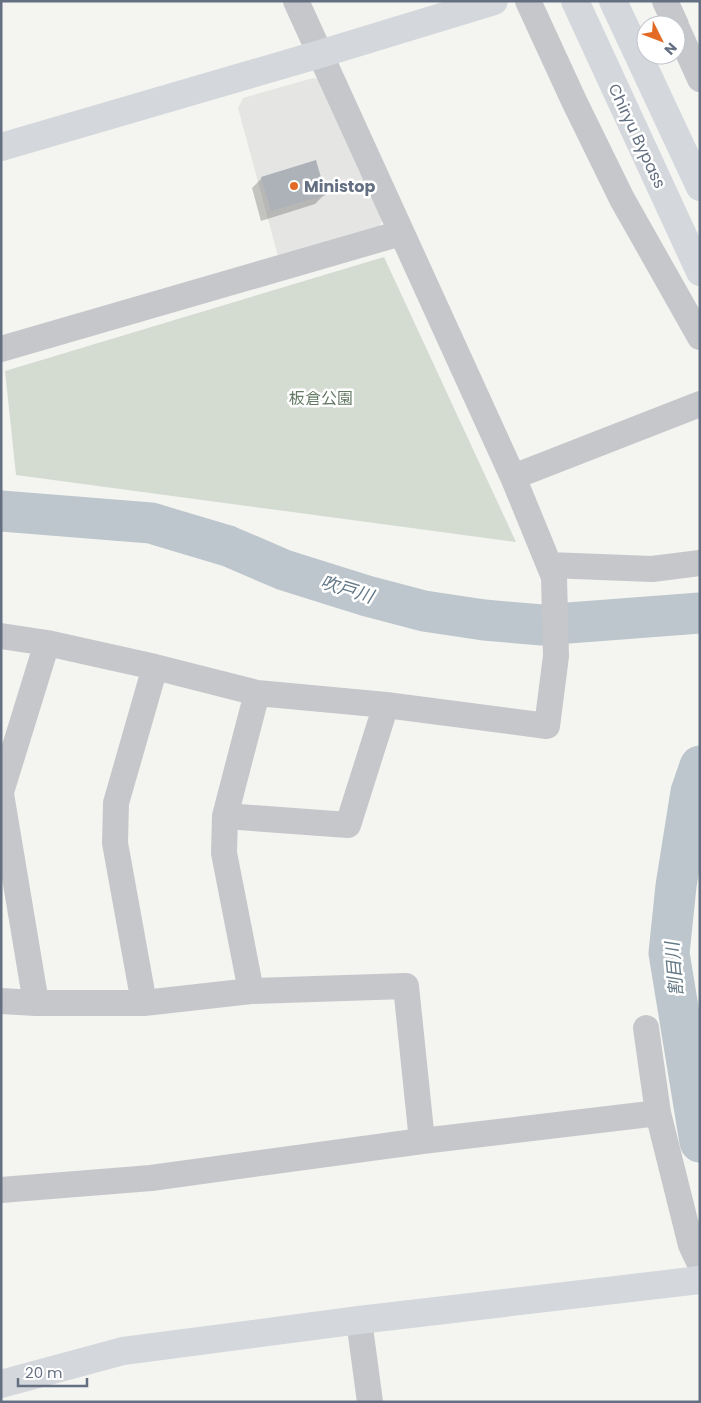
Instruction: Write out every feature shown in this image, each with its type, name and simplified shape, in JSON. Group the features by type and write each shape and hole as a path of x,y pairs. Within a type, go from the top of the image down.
{"main road":[{"path":"1,147 494,1"},
{"name":"Chiryu Bypass","path":"575,1 700,272"},
{"path":"614,1 700,187"},
{"path":"1,1384 123,1351 359,1320 700,1280"}],"street":[{"path":"1,636 47,643 155,667 257,693 386,705 547,726 556,656 552,571 513,477 296,1"},
{"path":"528,1 622,199 700,336"},
{"path":"665,1 671,15"},
{"path":"686,48 700,79"},
{"path":"1,349 401,233"},
{"path":"513,477 700,404"},
{"path":"552,571 652,569 700,563"},
{"path":"36,1003 1,793 47,643"},
{"path":"144,1003 115,843 116,803 155,667"},
{"path":"251,991 224,852 225,816 257,693"},
{"path":"225,816 348,825 386,705"},
{"path":"1,1001 36,1003 144,1003 251,991 406,986 422,1141"},
{"path":"646,1028 658,1113 691,1245 700,1264"},
{"path":"1,1190 151,1178 422,1141 658,1113"},
{"path":"359,1320 370,1402"}],"shaded area":[{"path":"313,78 320,80 383,218 378,230 279,260 238,108 243,98"}],"green space":[{"name":"板倉公園","path":"384,257 516,542 16,475 5,371"}],"building":[{"name":"Ministop","path":"316,160 326,195 271,211 261,177"}],"waterway":[{"name":"吹戸川","path":"1,511 151,523 228,546 284,570 367,596 424,611 484,620 542,625 700,613"},
{"name":"割目川","path":"700,766 691,792 676,886 669,953 700,1142"}],"place":[{"name":"Ministop","path":"294,186"}]}
